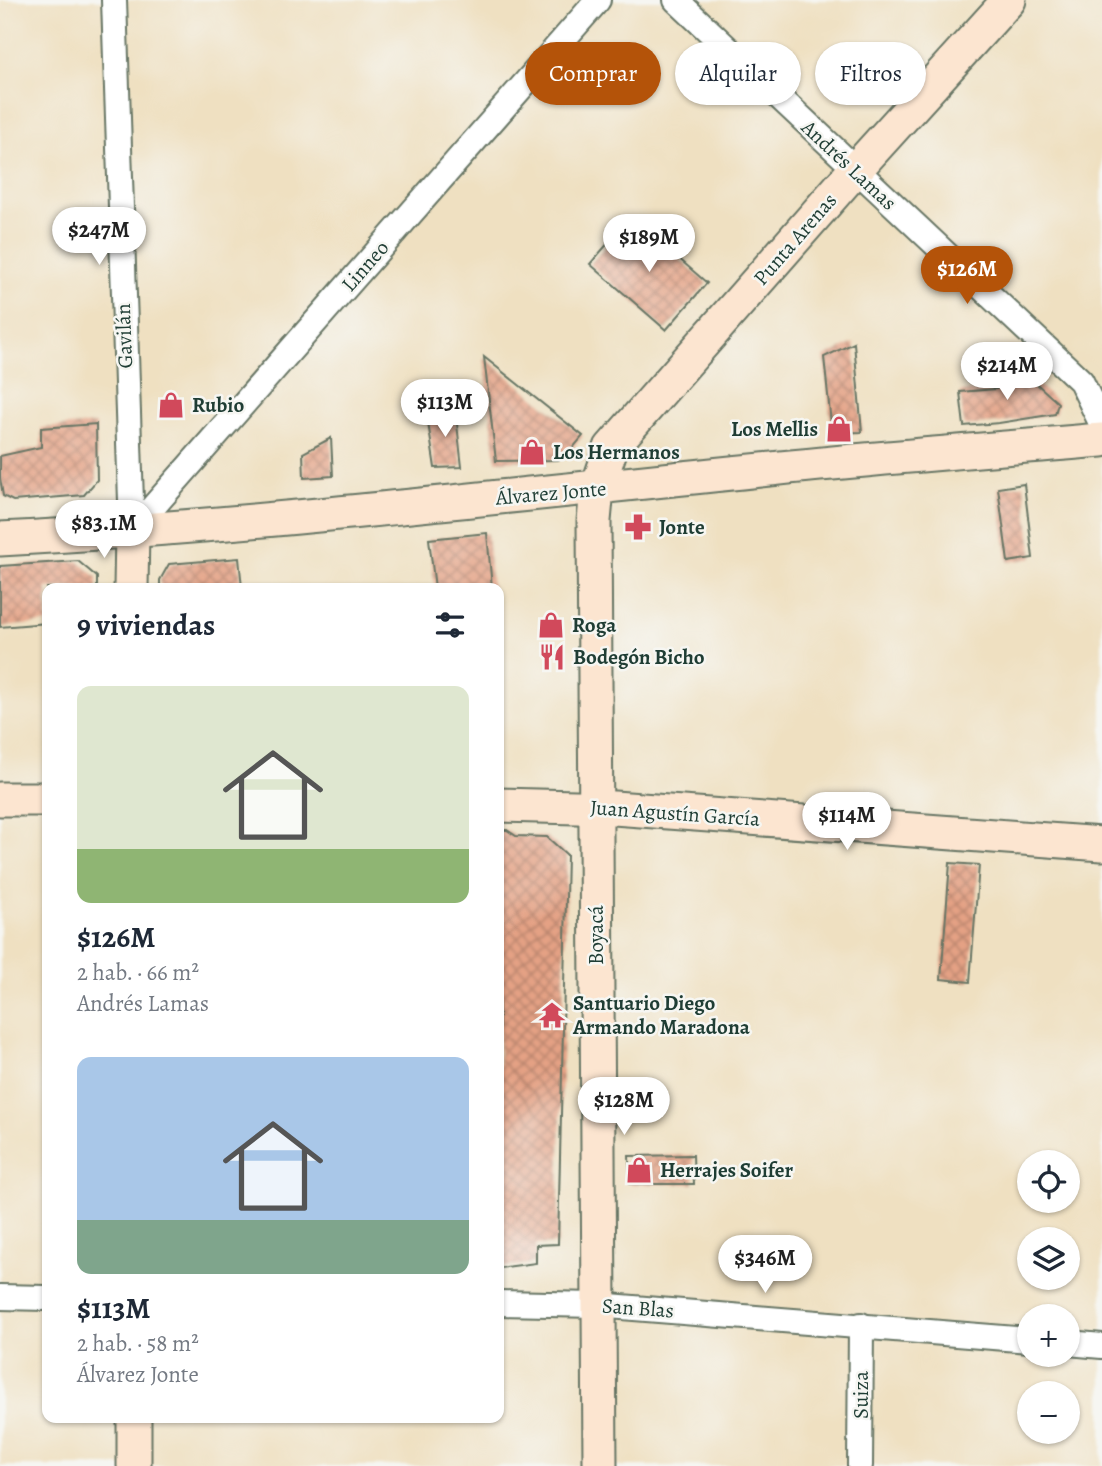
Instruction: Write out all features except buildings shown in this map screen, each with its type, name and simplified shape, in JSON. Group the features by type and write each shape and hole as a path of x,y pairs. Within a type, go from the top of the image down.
{"street":[{"name":"Gavilán","path":"114,0 132,531 131,583"},
{"name":"Linneo","path":"132,531 598,0"},
{"name":"Andrés Lamas","path":"676,0 1081,381 1102,425"},
{"name":"Punta Arenas","path":"597,489 611,449 855,170 1009,0"},
{"name":"Álvarez Jonte","path":"0,539 132,531 1102,440"},
{"name":"Boyacá","path":"597,489 594,521 600,1466"},
{"path":"0,799 42,799"},
{"name":"Juan Agustín García","path":"504,805 596,808 1102,844"},
{"path":"0,1297 42,1298"},
{"name":"San Blas","path":"504,1303 597,1305 1017,1339"},
{"name":"Suiza","path":"860,1466 861,1325"},
{"path":"1080,1344 1102,1346"},
{"path":"134,1423 134,1466"}],"place":[{"name":"Rubio","path":"171,405"},
{"name":"Los Mellis","path":"839,429"},
{"name":"Los Hermanos","path":"532,452"},
{"name":"Jonte","path":"638,527"},
{"name":"Roga","path":"551,625"},
{"name":"Bodegón Bicho","path":"552,657"},
{"name":"Santuario Diego Armando Maradona","path":"552,1015"},
{"name":"Herrajes Soifer","path":"639,1170"}]}
